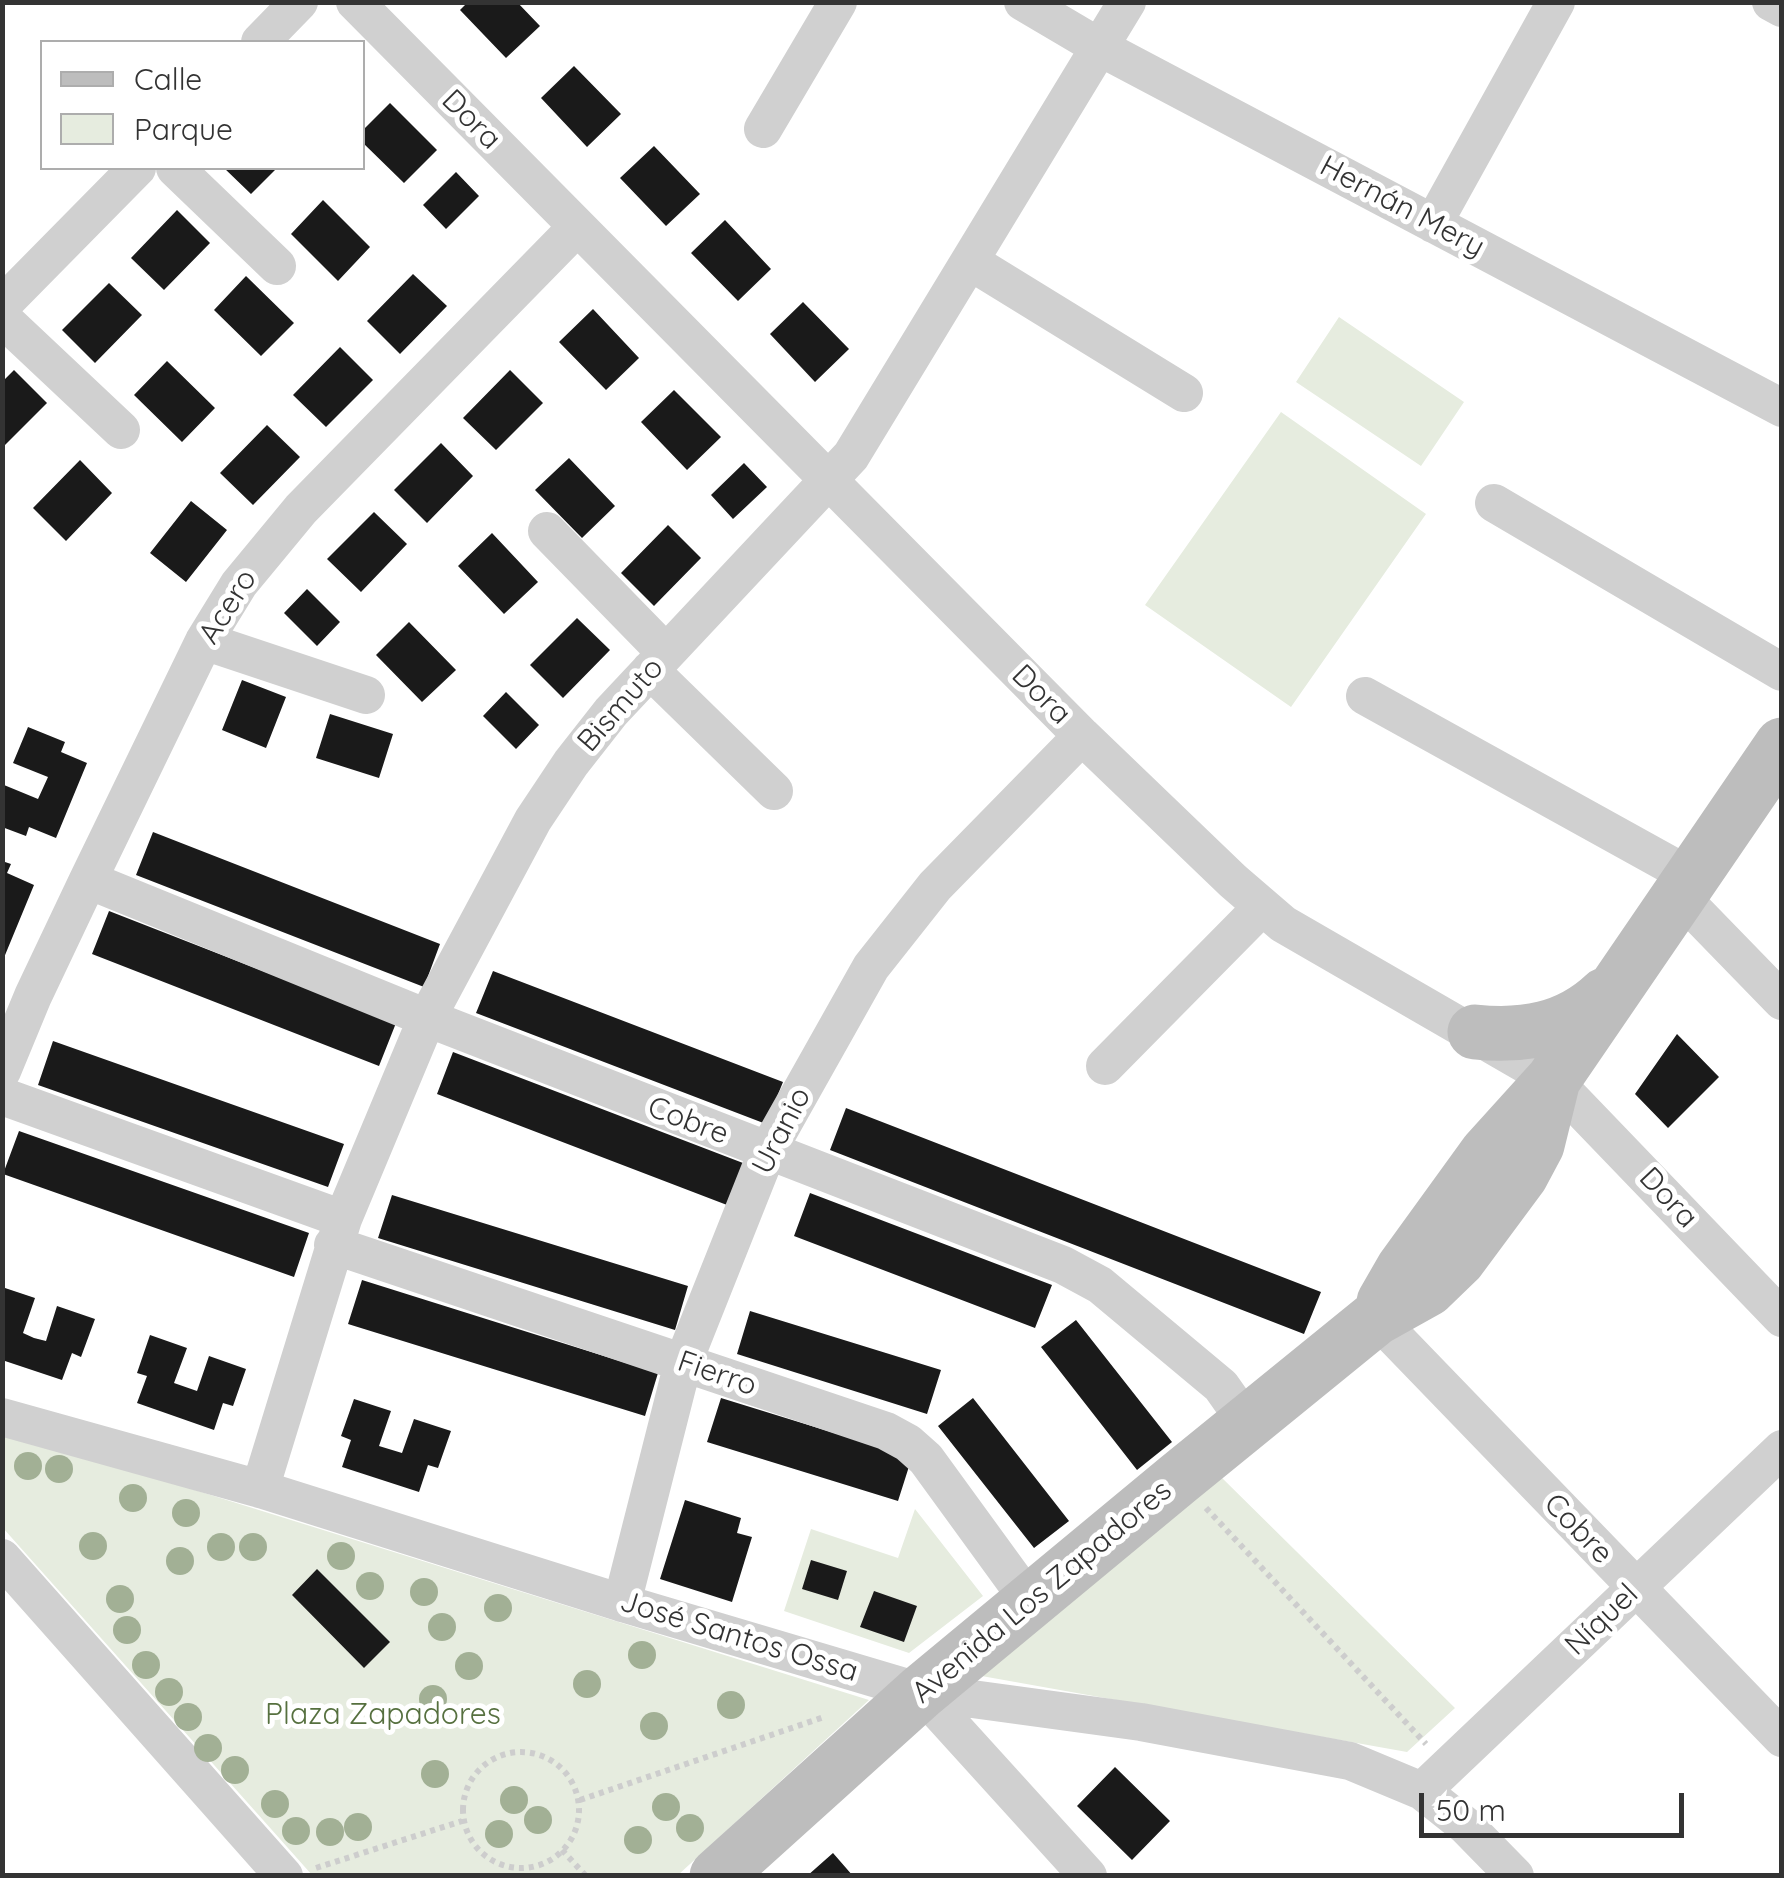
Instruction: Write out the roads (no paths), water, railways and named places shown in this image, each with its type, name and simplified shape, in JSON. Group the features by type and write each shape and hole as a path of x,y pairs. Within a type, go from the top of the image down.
{"main road":[{"name":"Avenida Los Zapadores","path":"717,1876 898,1684 1030,1602 1376,1318 1428,1289 1458,1260 1537,1146 1554,1080 1782,745"},
{"path":"1475,1032 1506,1036 1553,1027 1595,1005 1618,983"}],"street":[{"path":"262,40 299,2"},
{"name":"Dora","path":"355,2 1082,736 1262,906 1314,943 1554,1080 1782,1318"},
{"path":"763,129 838,2"},
{"name":"Hernán Mery","path":"1024,2 1101,48 1782,408"},
{"name":"Bismuto","path":"260,1489 338,1232 427,1018 533,820 610,712 828,482 872,426 1127,2"},
{"path":"1433,224 1556,2"},
{"path":"1771,2 1782,8"},
{"path":"2,304 135,170"},
{"path":"176,170 277,266"},
{"name":"Acero","path":"2,1072 33,996 204,641 239,584 290,522 577,227"},
{"path":"972,262 1184,393"},
{"path":"2,318 121,430"},
{"path":"1494,503 1782,672"},
{"path":"547,531 774,791"},
{"path":"204,641 366,695"},
{"path":"1364,696 1684,885 1782,1001"},
{"name":"Uranio","path":"622,1603 683,1363 767,1152 872,968 935,886 1082,736"},
{"name":"Cobre","path":"88,880 427,1018 1063,1265 1100,1284 1222,1386 1247,1423"},
{"path":"1105,1066 1262,906"},
{"name":"Fierro","path":"2,1096 338,1232 683,1363 886,1431 926,1459 1030,1602"},
{"name":"Cobre","path":"1376,1318 1782,1738"},
{"name":"José Santos Ossa","path":"2,1417 260,1489 622,1603 898,1684 1141,1722 1435,1779 1466,1826 1515,1876"},
{"name":"Níquel","path":"1435,1779 1782,1450"},
{"path":"2,1558 298,1872"},
{"path":"898,1684 1088,1876"}],"park label":[{"name":"Plaza Zapadores","path":"383,1715"}]}
